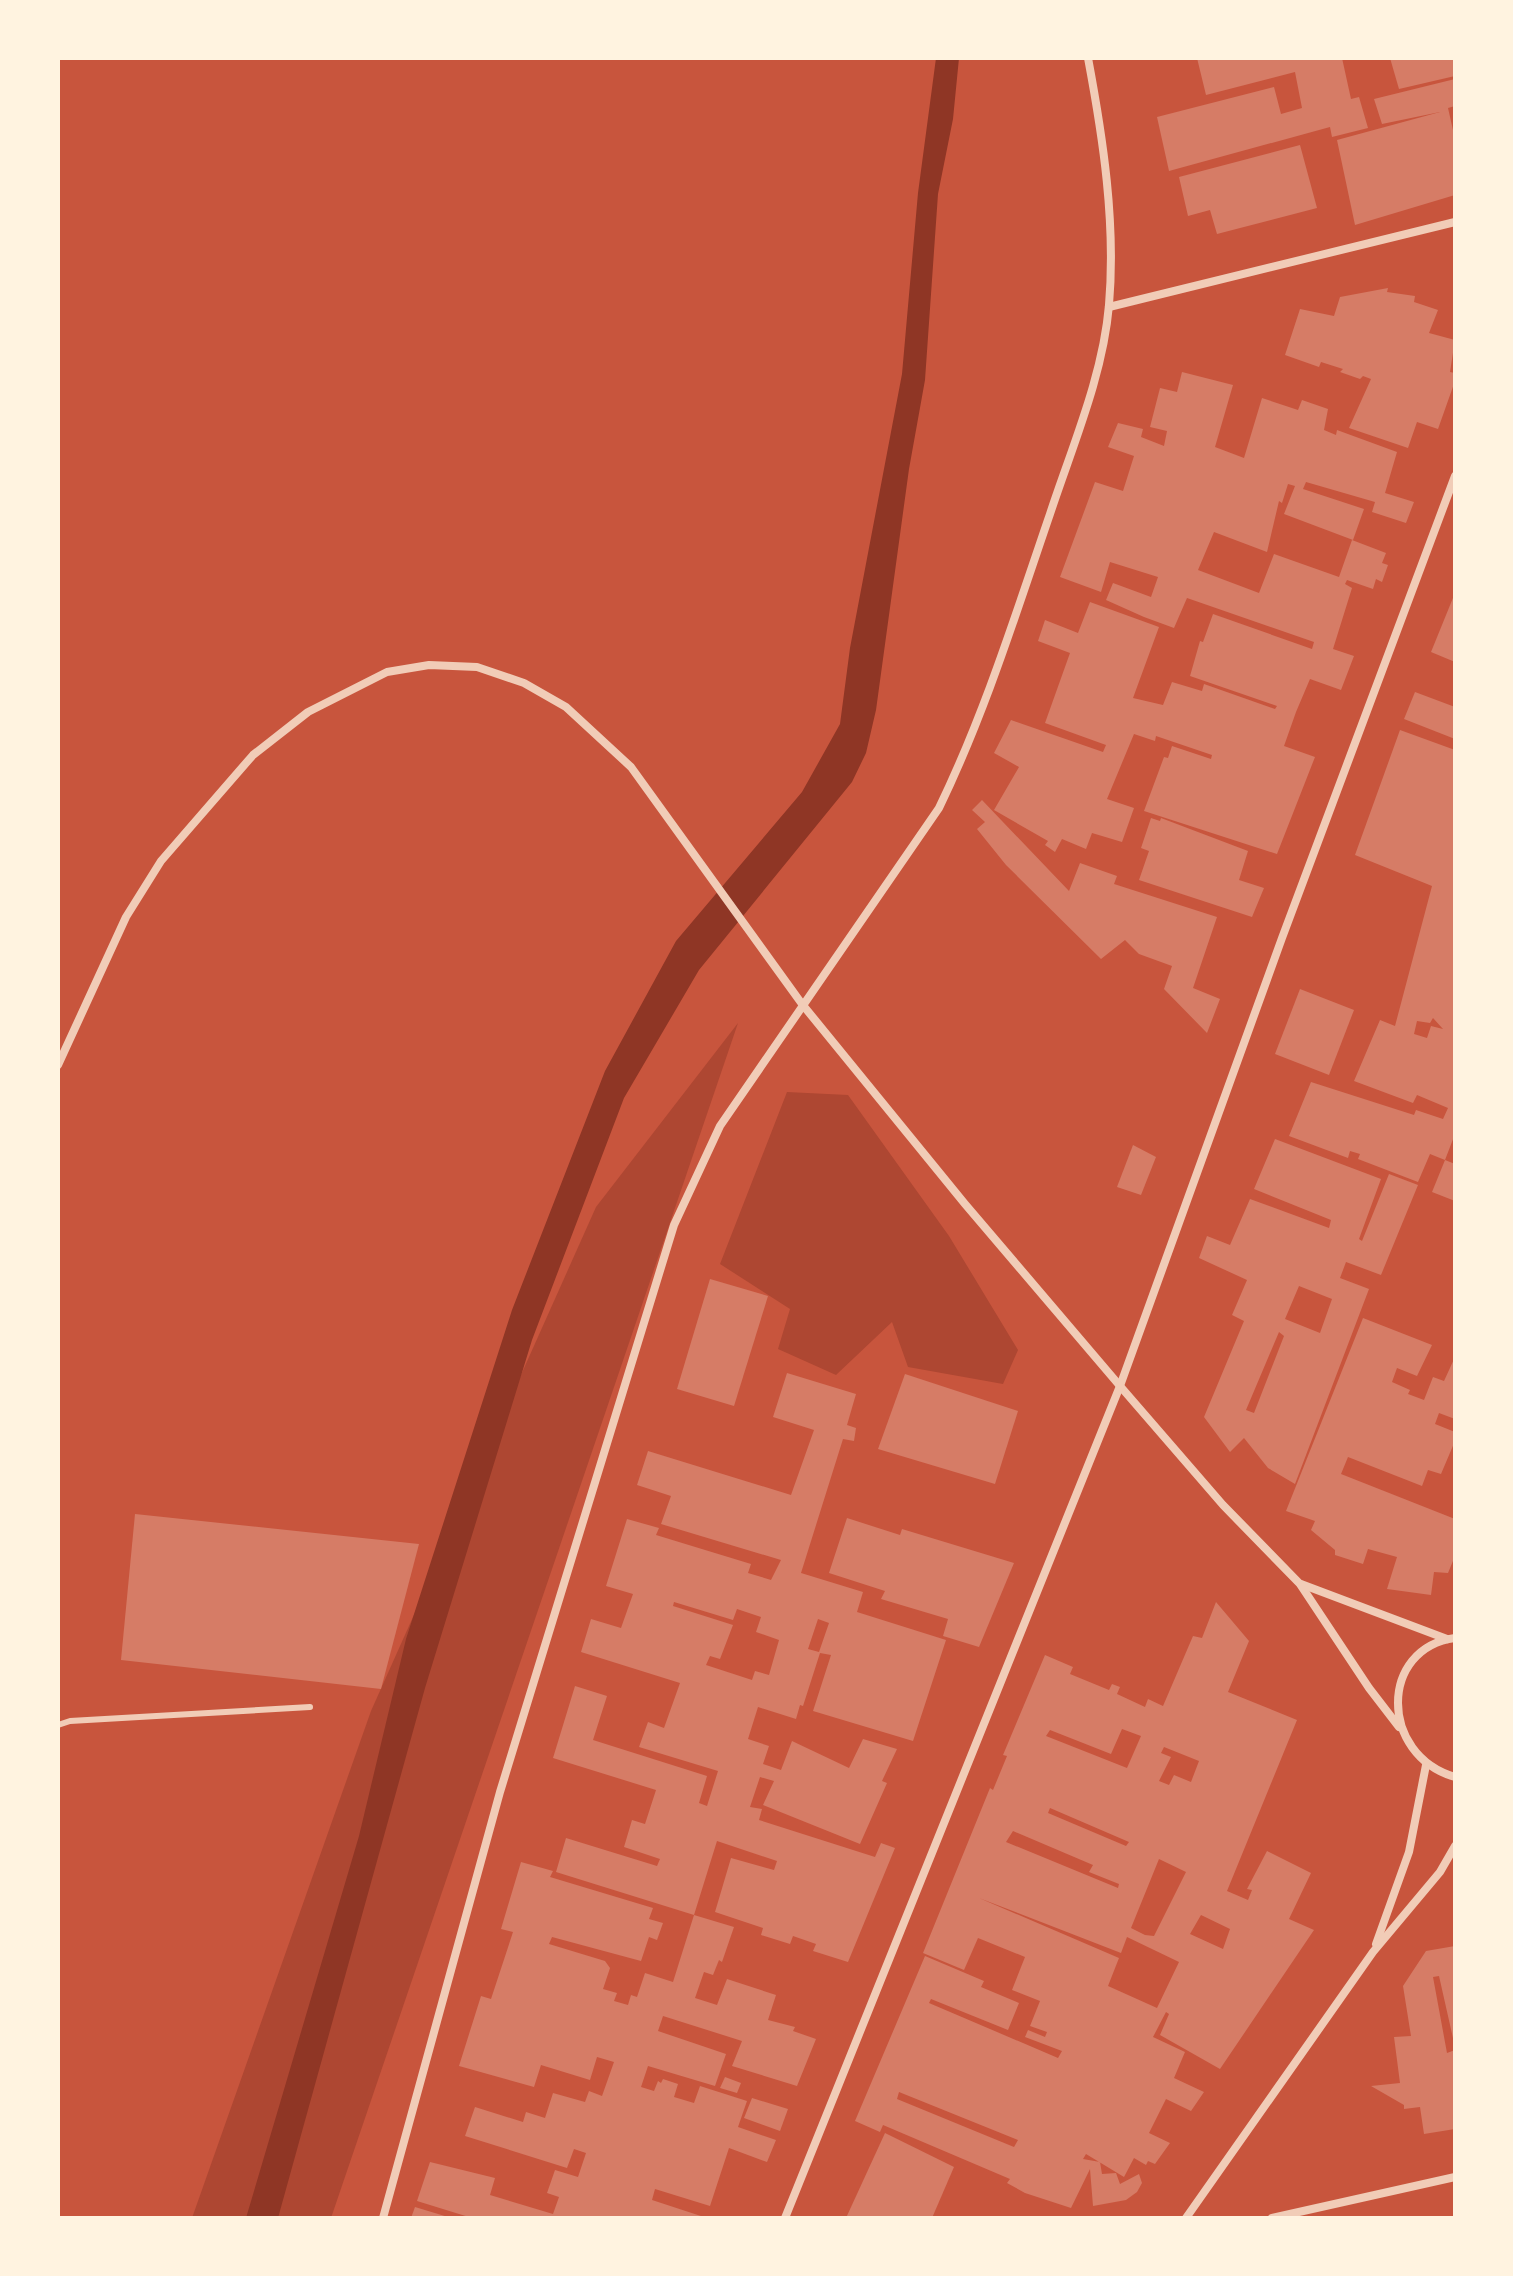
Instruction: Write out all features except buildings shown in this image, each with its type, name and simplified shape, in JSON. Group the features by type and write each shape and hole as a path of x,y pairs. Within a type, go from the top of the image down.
{"street":[{"path":"383,2218 500,1792 674,1225 720,1126 939,808 967,750 1087,403 1109,307 1111,248 1106,183 1088,58"},
{"path":"1109,307 1455,222"},
{"path":"785,2218 1120,1386 1282,938 1455,476"},
{"path":"58,1065 126,917 161,861 253,755 308,712 387,672 429,665 477,667 524,683 566,707 631,767 802,1004 965,1204 1223,1505 1300,1584 1369,1688 1399,1727 1405,1741 1426,1765 1455,1777"},
{"path":"1300,1584 1451,1638"},
{"path":"1399,1727 1397,1705 1406,1674 1427,1649 1451,1638"},
{"path":"1373,1952 1409,1852 1426,1765"},
{"path":"1186,2218 1373,1952 1440,1872 1455,1846"},
{"path":"1272,2218 1455,2177"}],"lane":[{"path":"58,1725 70,1721 310,1707"}],"shaded area":[{"path":"936,58 959,58 953,119 938,194 925,380 909,469 876,710 866,753 852,782 699,970 624,1098 532,1340 425,1688 278,2218 246,2218 359,1836 406,1639 512,1310 605,1071 676,941 802,792 840,724 850,648 902,374 918,193"},
{"path":"738,1023 331,2218 192,2218 371,1711 596,1207"},
{"path":"787,1092 848,1095 949,1236 1018,1350 1003,1384 908,1367 892,1322 836,1375 778,1349 790,1309 720,1264"}]}
